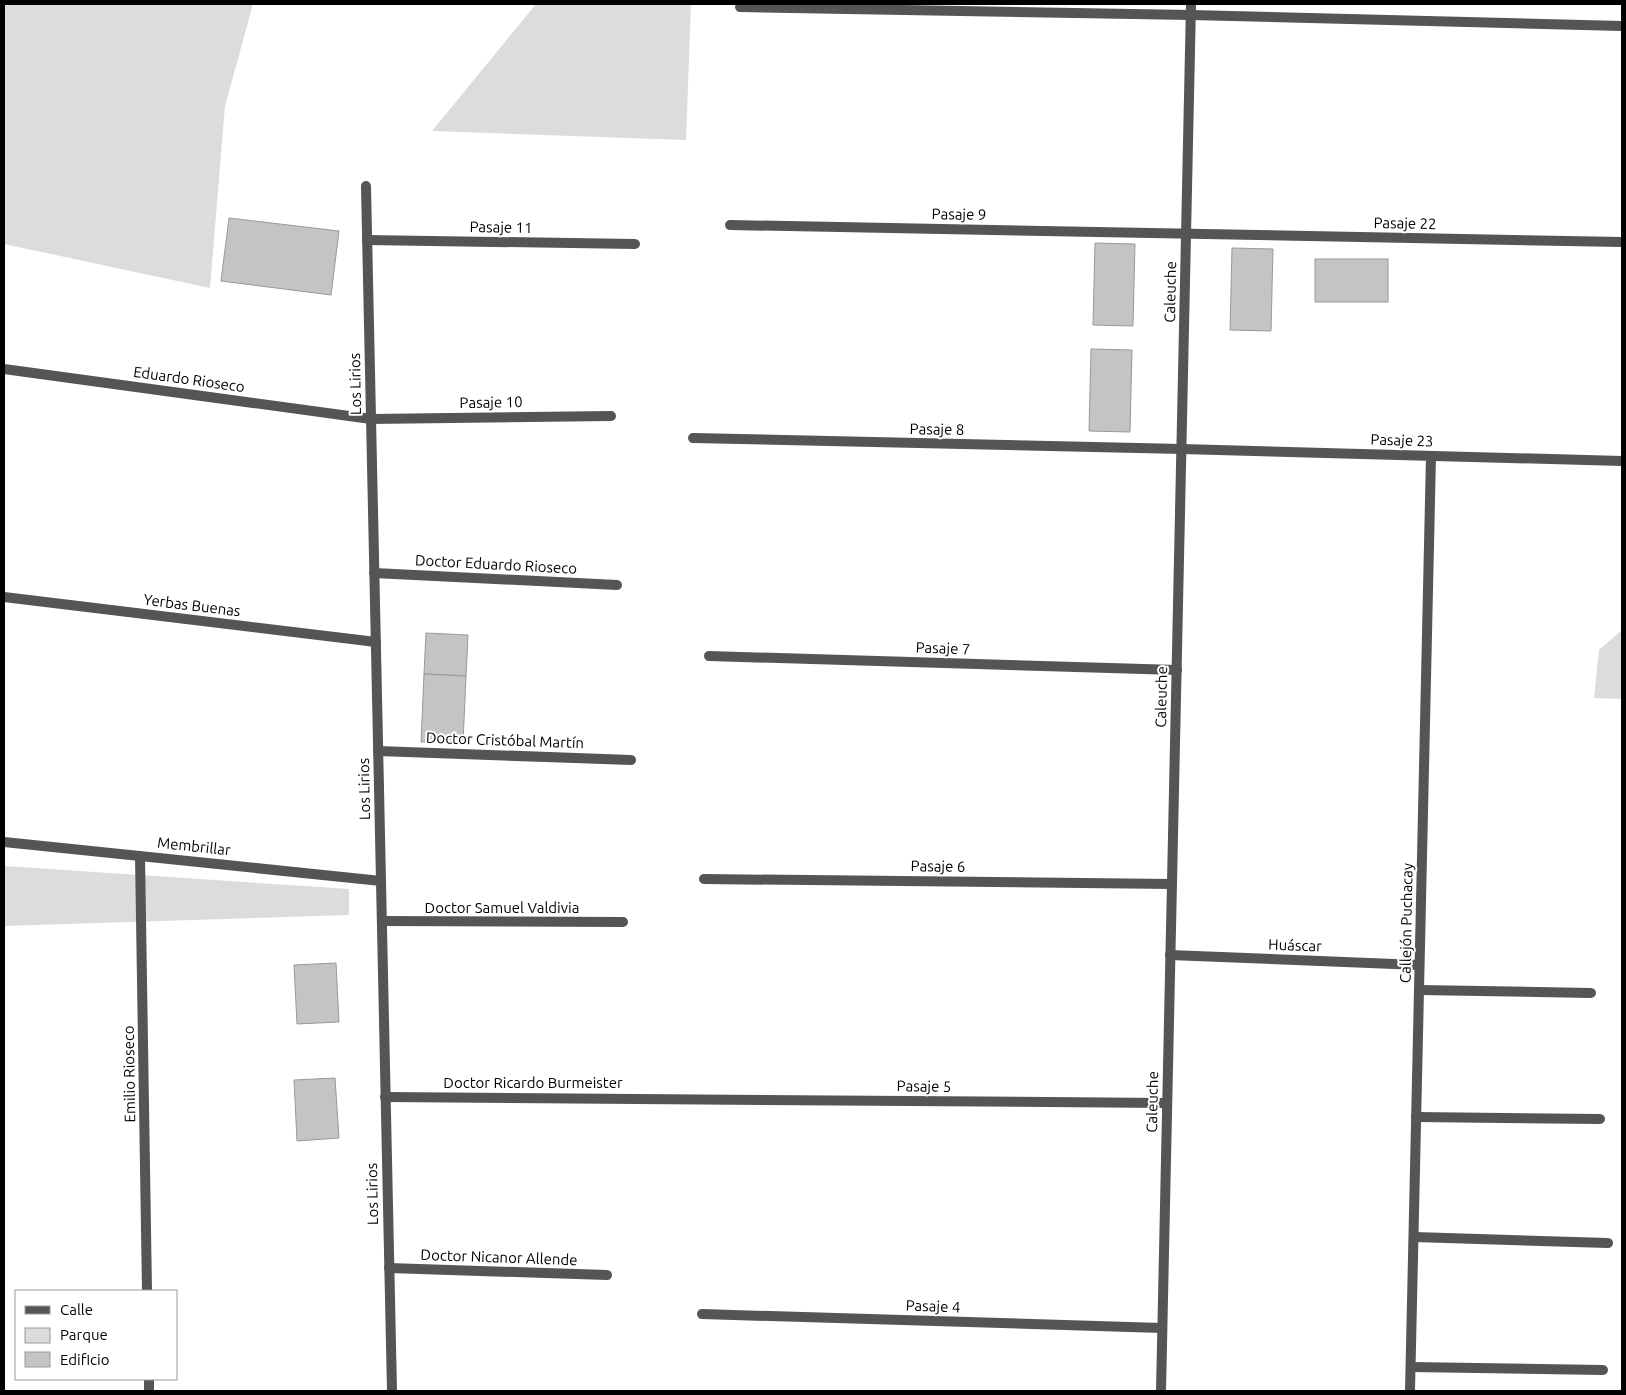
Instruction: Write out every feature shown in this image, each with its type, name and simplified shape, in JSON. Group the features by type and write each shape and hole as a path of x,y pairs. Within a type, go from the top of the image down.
{"street":[{"path":"740,7 1191,9 1622,26"},
{"name":"Caleuche","path":"1161,1391 1191,9"},
{"name":"Los Lirios","path":"366,186 392,1391"},
{"name":"Pasaje 9","path":"730,225 1186,234"},
{"name":"Pasaje 22","path":"1186,234 1622,242"},
{"name":"Pasaje 11","path":"367,240 635,244"},
{"name":"Eduardo Rioseco","path":"4,369 371,419"},
{"name":"Pasaje 10","path":"371,419 611,416"},
{"name":"Pasaje 8","path":"693,438 1182,449"},
{"name":"Pasaje 23","path":"1182,449 1622,461"},
{"name":"Callejón Puchacay","path":"1410,1391 1431,456"},
{"name":"Doctor Eduardo Rioseco","path":"374,573 617,585"},
{"name":"Yerbas Buenas","path":"4,598 376,642"},
{"name":"Pasaje 7","path":"708,656 1177,670"},
{"name":"Doctor Cristóbal Martín","path":"378,751 631,760"},
{"name":"Membrillar","path":"4,842 381,881"},
{"name":"Emilio Rioseco","path":"140,856 147,1290"},
{"name":"Pasaje 6","path":"704,879 1172,884"},
{"name":"Doctor Samuel Valdivia","path":"382,921 623,922"},
{"name":"Huáscar","path":"1170,955 1420,965"},
{"path":"1419,990 1591,993"},
{"name":"Doctor Ricardo Burmeister","path":"385,1097 680,1098"},
{"name":"Pasaje 5","path":"680,1098 1167,1103"},
{"path":"1416,1117 1600,1119"},
{"path":"1414,1237 1608,1243"},
{"name":"Doctor Nicanor Allende","path":"389,1268 607,1275"},
{"name":"Pasaje 4","path":"702,1314 1162,1328"},
{"path":"1411,1367 1603,1370"}],"green space":[{"path":"4,4 253,4 225,106 210,288 4,244"},
{"path":"536,4 691,4 686,140 432,131"},
{"path":"1622,630 1622,699 1594,698 1599,650"},
{"path":"4,866 349,889 349,915 4,926"}],"building":[{"path":"229,218 339,231 331,295 221,281"},
{"path":"1095,243 1135,244 1133,326 1093,325"},
{"path":"1232,248 1273,249 1271,331 1230,330"},
{"path":"1315,259 1388,259 1388,302 1315,302"},
{"path":"1091,349 1132,350 1130,432 1089,431"},
{"path":"426,633 468,635 466,676 424,674"},
{"path":"424,674 466,676 463,743 421,742"},
{"path":"336,963 339,1022 297,1024 294,965"},
{"path":"335,1078 339,1138 297,1141 294,1080"}]}
